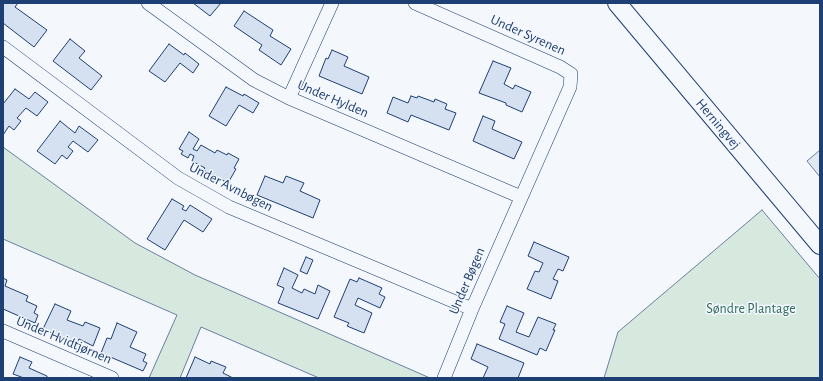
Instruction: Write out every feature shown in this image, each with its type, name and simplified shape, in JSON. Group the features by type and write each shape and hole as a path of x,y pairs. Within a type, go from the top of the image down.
{"main road":[{"name":"Herningvej","path":"617,3 820,245"}],"street":[{"name":"Under Hylden","path":"148,3 254,80 289,98 521,197"},
{"path":"289,98 332,3"},
{"name":"Under Syrenen","path":"415,3 560,67 571,74 570,88 521,197"},
{"name":"Under Avnbøgen","path":"3,47 178,178 236,210 472,309"},
{"name":"Under Bøgen","path":"444,378 472,309 521,197"},
{"name":"Under Hvidtjørnen","path":"3,331 112,378"}],"green space":[{"path":"3,147 135,243 195,275 430,378 319,378 201,327 180,378 149,378 177,315 3,239"},
{"name":"Søndre Plantage","path":"762,210 820,279 820,378 604,378 618,332"}],"shaded area":[{"path":"820,150 820,177 807,161"}],"building":[{"path":"3,3 18,3 15,7 47,30 34,47 3,23"},
{"path":"193,3 221,3 210,16"},
{"path":"244,11 273,30 270,36 291,49 281,65 259,50 262,45 234,26"},
{"path":"70,39 85,51 79,58 102,76 91,90 53,61"},
{"path":"169,44 184,55 185,53 199,64 193,73 180,63 165,82 149,71"},
{"path":"332,50 348,57 344,66 369,77 362,94 319,76 326,58 328,59"},
{"path":"493,61 511,68 504,84 513,89 515,85 531,92 522,112 506,105 506,103 479,93"},
{"path":"226,87 243,96 244,94 259,103 253,113 239,105 226,126 209,116"},
{"path":"15,89 29,99 35,92 48,102 37,116 26,108 17,118 21,121 14,130 9,126 3,135 3,104"},
{"path":"411,96 417,98 418,96 434,102 435,99 447,104 445,109 456,113 449,130 411,115 408,122 387,113 393,97 408,103"},
{"path":"483,116 495,121 492,129 522,142 514,159 473,141"},
{"path":"60,121 75,133 79,126 98,140 88,152 73,141 68,147 73,151 67,159 62,155 55,164 37,151"},
{"path":"189,132 199,139 193,149 197,151 201,145 215,153 217,150 227,155 228,153 239,159 234,168 236,169 228,183 203,170 205,168 192,161 194,156 190,154 188,158 181,154 183,151 179,149"},
{"path":"265,176 283,183 286,176 304,183 300,191 320,200 313,218 257,195"},
{"path":"172,199 184,206 182,209 186,211 190,205 212,219 203,232 184,220 165,250 147,239"},
{"path":"534,242 569,257 563,271 558,269 553,279 558,281 551,299 527,289 535,271 539,272 543,263 528,256"},
{"path":"306,257 313,260 307,274 300,271"},
{"path":"284,268 298,275 292,288 302,293 304,289 315,294 318,285 330,291 318,319 278,303 284,288 277,285"},
{"path":"3,278 7,280 5,286 28,296 26,301 37,306 34,313 38,315 35,323 3,309"},
{"path":"359,278 382,288 379,294 385,297 380,308 358,298 355,305 372,313 364,333 347,326 349,323 334,317 350,279 357,282"},
{"path":"55,304 71,311 67,320 83,326 85,322 100,328 93,346 79,339 77,344 43,329"},
{"path":"507,306 524,313 516,332 529,337 538,317 556,324 546,351 540,348 537,355 499,339 505,324 500,322"},
{"path":"117,323 137,332 130,347 146,354 143,361 147,363 143,371 101,353 107,338 111,339"},
{"path":"477,344 524,363 518,378 483,378 488,367 471,359"},
{"path":"20,357 32,362 29,368 47,376 47,378 24,378 13,374"},
{"path":"195,357 210,364 211,361 226,367 223,373 233,378 186,378"}]}
